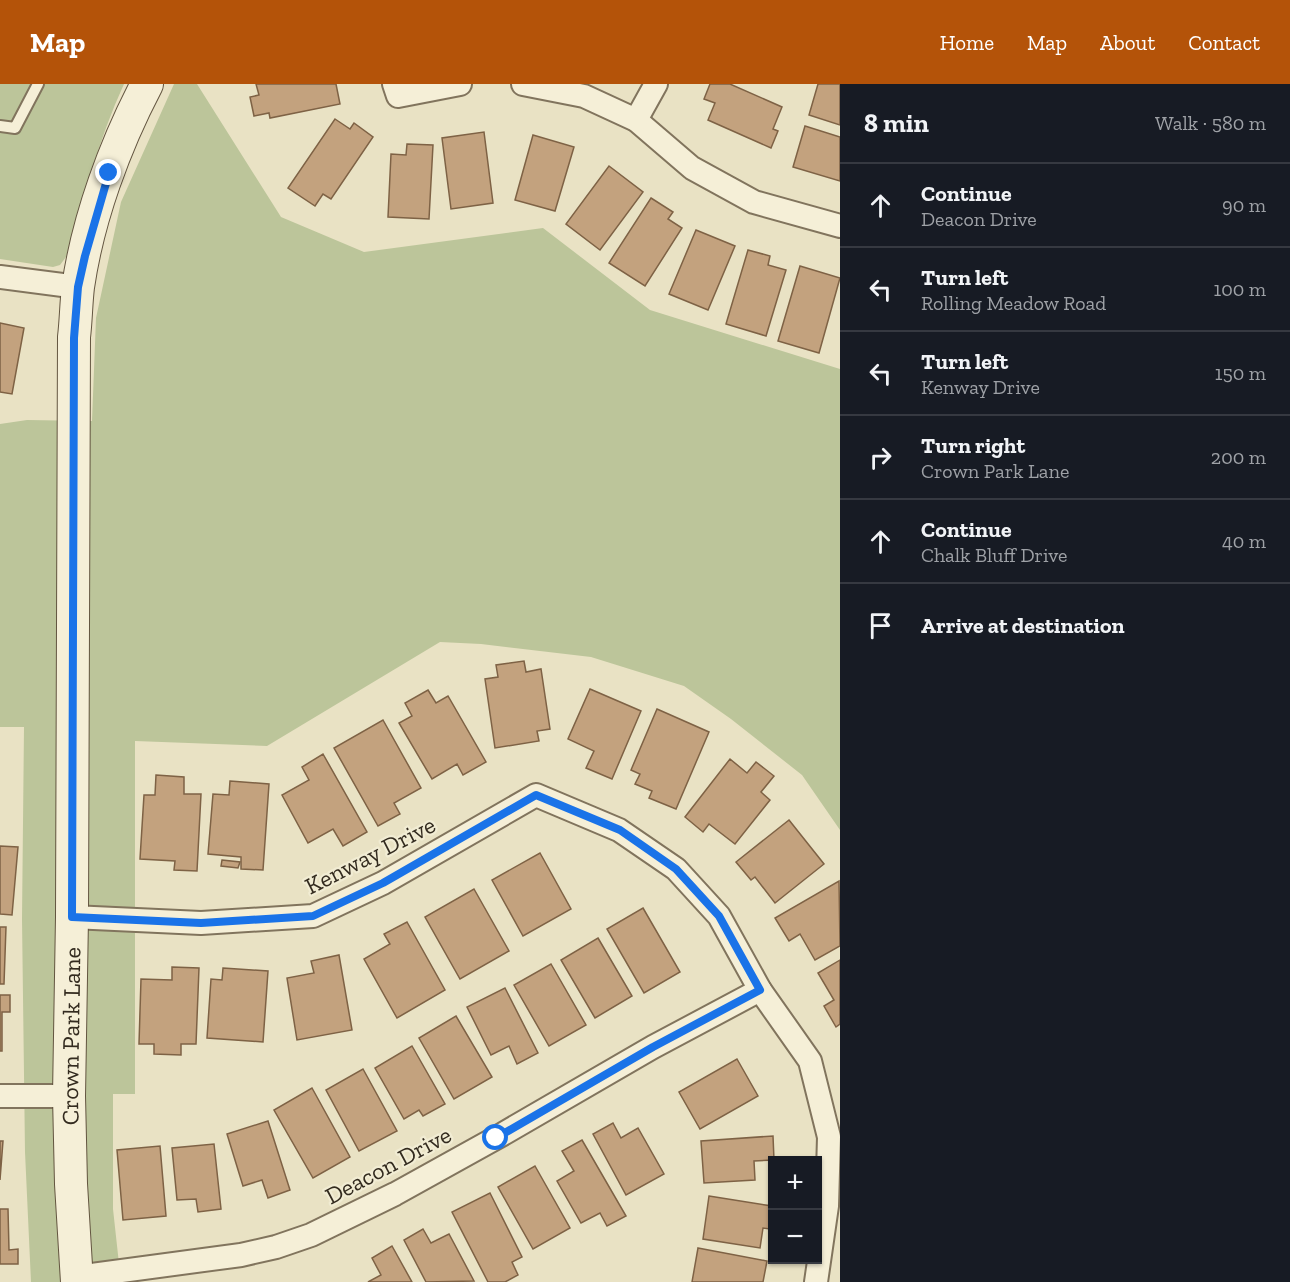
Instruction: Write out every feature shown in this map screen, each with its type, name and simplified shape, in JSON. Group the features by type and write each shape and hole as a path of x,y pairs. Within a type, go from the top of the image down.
{"street":[{"name":"Crown Park Lane","path":"77,1280 71,1184 69,1096 72,917 73,385 78,287 93,224 109,173 123,133 147,84"},
{"path":"396,90 460,84"},
{"path":"524,84 584,96 636,120 692,168 754,202 840,226"},
{"path":"636,120 656,84"},
{"path":"0,277 78,287"},
{"name":"Kenway Drive","path":"72,917 201,923 313,916 383,883 536,795 620,830 676,869 719,916 760,990"},
{"path":"760,990 810,1061 829,1137 827,1206 816,1282"},
{"name":"Deacon Drive","path":"77,1280 241,1255 276,1247 311,1235 405,1189 653,1047 760,990"},
{"path":"0,1096 69,1096"}],"lane":[{"path":"0,126 15,128 38,84"}],"green space":[{"path":"0,84 124,84 99,148 66,257 60,265 53,267 0,259"},
{"path":"174,84 197,84 281,217 364,252 543,228 650,310 840,369 840,830 802,775 731,719 684,686 591,657 481,644 440,642 267,746 135,741 135,1094 113,1094 113,1209 121,1282 31,1282 25,1152 22,919 24,727 0,727 0,424 27,420 92,421 96,318 121,202"}],"building":[{"path":"256,84 336,84 340,104 270,118 269,113 254,116 250,97 259,95"},
{"path":"710,84 730,84 782,107 773,129 778,131 771,148 708,120 715,103 704,99"},
{"path":"818,84 840,84 840,125 809,115"},
{"path":"335,119 350,129 354,123 373,137 331,199 323,194 315,206 288,188"},
{"path":"805,126 840,137 840,181 793,167"},
{"path":"484,132 493,203 451,209 442,138"},
{"path":"533,135 574,147 555,211 515,200"},
{"path":"407,144 433,145 429,219 388,217 391,154 406,155"},
{"path":"609,166 643,192 600,250 566,224"},
{"path":"651,198 673,212 668,219 682,228 645,286 609,263"},
{"path":"696,230 735,246 708,310 669,294"},
{"path":"748,250 770,256 768,265 786,270 766,336 726,324"},
{"path":"800,266 840,278 819,353 778,341"},
{"path":"0,323 24,328 12,394 0,392"},
{"path":"524,661 526,672 541,669 550,729 537,731 539,741 495,748 485,679 498,677 496,665"},
{"path":"590,689 641,711 612,779 586,768 594,751 568,739"},
{"path":"428,690 436,703 448,696 486,762 463,775 457,764 432,779 399,723 412,716 405,703"},
{"path":"657,709 709,732 676,809 649,798 652,791 635,784 640,774 631,770"},
{"path":"383,720 421,788 394,803 400,814 378,826 334,748"},
{"path":"323,754 367,832 343,846 333,829 308,843 282,795 309,780 302,767"},
{"path":"730,759 747,773 756,762 774,776 761,792 770,800 735,844 709,824 703,832 685,817"},
{"path":"156,775 184,777 184,794 201,794 197,871 174,870 175,861 140,859 144,795 155,795"},
{"path":"230,781 269,784 263,870 241,869 241,857 208,854 213,794 229,795"},
{"path":"789,820 824,864 775,903 755,877 751,880 736,862"},
{"path":"0,846 18,847 12,915 0,914"},
{"path":"540,853 571,909 523,936 492,880"},
{"path":"222,860 240,862 238,868 221,866"},
{"path":"839,881 840,946 815,960 800,934 789,941 775,918"},
{"path":"474,889 509,951 460,979 425,917"},
{"path":"643,908 680,972 644,993 607,929"},
{"path":"407,922 445,990 397,1018 364,959 390,944 384,934"},
{"path":"0,927 6,927 4,984 0,984"},
{"path":"598,938 632,996 595,1018 561,960"},
{"path":"339,955 352,1030 297,1040 287,978 314,973 311,961"},
{"path":"840,960 840,1024 836,1027 824,1006 834,1000 818,973"},
{"path":"551,964 586,1025 549,1046 514,985"},
{"path":"172,967 199,968 196,1044 181,1044 181,1055 154,1054 154,1044 139,1044 141,979 172,980"},
{"path":"223,968 268,971 263,1042 207,1038 211,979 222,980"},
{"path":"505,988 538,1053 517,1064 509,1046 491,1055 467,1007"},
{"path":"0,995 10,995 10,1012 2,1012 2,1051 0,1051"},
{"path":"456,1016 492,1077 454,1099 419,1038"},
{"path":"412,1046 445,1104 423,1116 419,1110 404,1119 375,1068"},
{"path":"737,1059 758,1096 700,1129 679,1092"},
{"path":"363,1069 397,1131 359,1151 326,1090"},
{"path":"312,1088 350,1157 313,1178 274,1110"},
{"path":"268,1121 290,1190 268,1198 262,1180 243,1186 227,1134"},
{"path":"613,1123 621,1138 638,1128 664,1174 626,1195 593,1134"},
{"path":"773,1136 774,1156 768,1156 768,1160 754,1161 755,1180 704,1183 701,1141"},
{"path":"582,1140 626,1216 607,1226 600,1213 581,1223 557,1181 574,1171 562,1151"},
{"path":"0,1141 3,1141 0,1180"},
{"path":"214,1144 221,1209 198,1212 196,1199 177,1200 172,1148"},
{"path":"160,1146 166,1216 123,1220 117,1150"},
{"path":"535,1166 570,1228 533,1249 498,1187"},
{"path":"490,1193 522,1257 512,1262 518,1275 505,1282 488,1282 452,1212"},
{"path":"709,1196 768,1205 768,1229 763,1228 760,1248 703,1239"},
{"path":"0,1209 8,1209 9,1250 18,1249 18,1264 0,1264"},
{"path":"423,1229 431,1243 449,1234 474,1281 426,1282 404,1240"},
{"path":"392,1246 412,1282 368,1282 381,1275 372,1258"},
{"path":"698,1248 767,1261 763,1282 692,1282"}],"route":[{"path":"109,173 93,224 78,287 74,338 72,917 201,923 313,916 383,883 536,795 620,830 676,869 719,916 760,990 653,1047 496,1138"}]}
